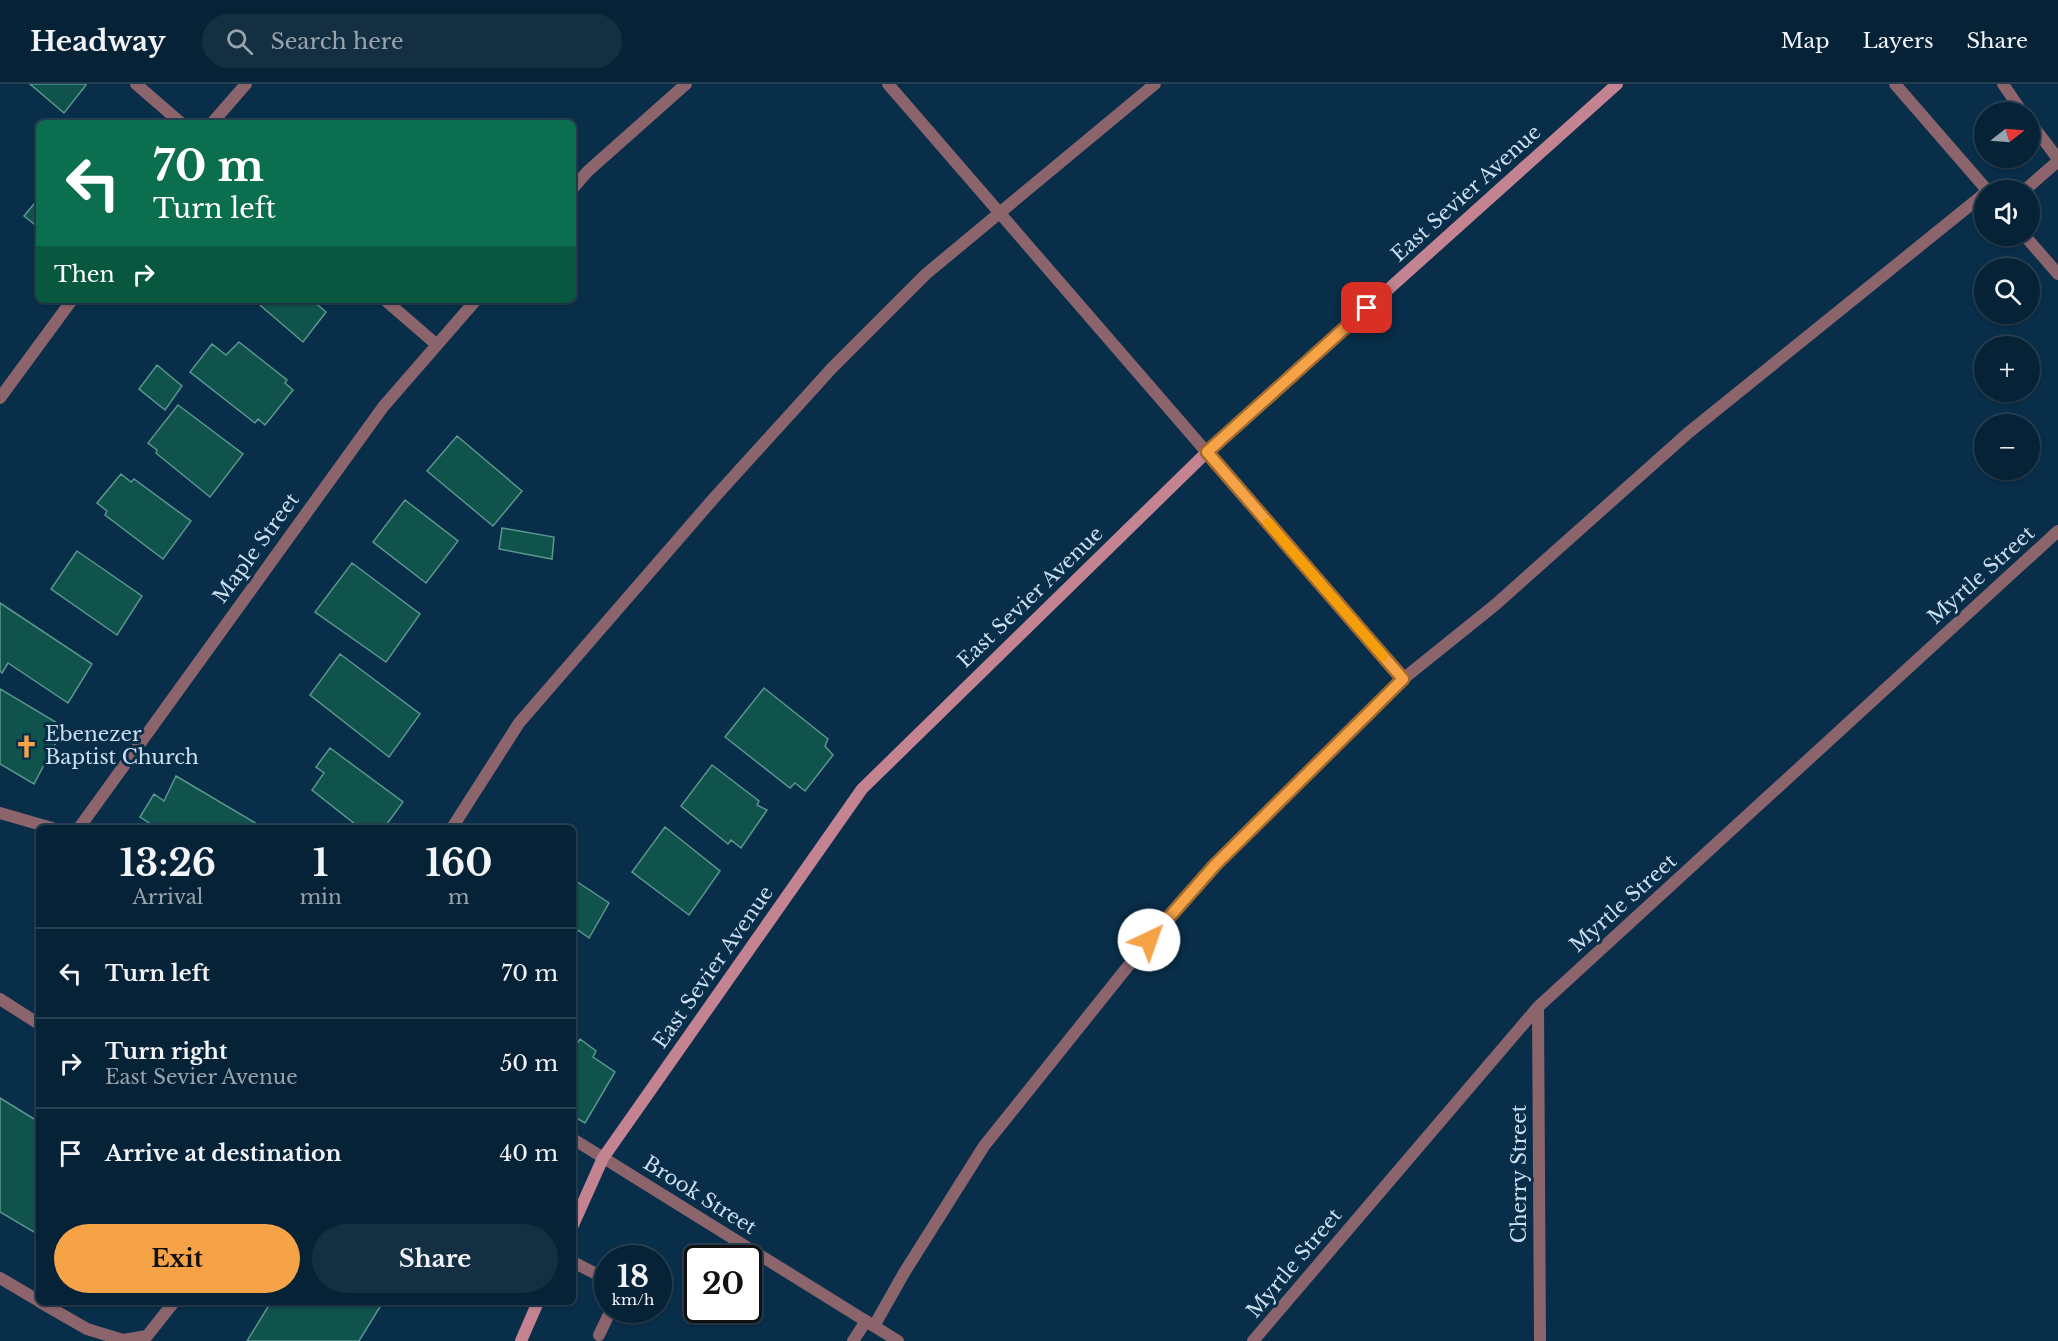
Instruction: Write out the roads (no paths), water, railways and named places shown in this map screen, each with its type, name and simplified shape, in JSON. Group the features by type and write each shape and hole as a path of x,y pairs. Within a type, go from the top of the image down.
{"street":[{"path":"136,84 178,120"},
{"path":"215,120 246,84"},
{"path":"576,185 588,171 686,84"},
{"path":"888,84 1403,679"},
{"path":"454,825 519,723 714,498 832,368 910,290 1155,84"},
{"name":"East Sevier Avenue","path":"576,1218 603,1158 862,789 1207,452 1617,84"},
{"path":"1895,84 1976,180"},
{"path":"2003,84 2015,102"},
{"path":"2036,180 2058,160 2040,136"},
{"path":"853,1341 870,1323 904,1273 984,1146 1149,940 1215,865 1403,679 1495,605 1688,433 1974,202"},
{"path":"2034,246 2058,274"},
{"path":"0,398 70,303"},
{"path":"388,303 437,345"},
{"name":"Maple Street","path":"81,825 382,407 473,303"},
{"name":"Myrtle Street","path":"1253,1341 1538,1007 2058,531"},
{"path":"0,813 42,825"},
{"path":"0,999 36,1022"},
{"name":"Cherry Street","path":"1538,1007 1539,1341"},
{"name":"Brook Street","path":"576,1141 898,1341"},
{"path":"576,1264 594,1273"},
{"path":"0,1278 36,1300"},
{"path":"45,1305 87,1329 123,1340 147,1336 172,1305"},
{"path":"521,1341 537,1305"},
{"path":"599,1335 605,1323"}],"place":[{"name":"Ebenezer Baptist Church","path":"27,746"}]}
